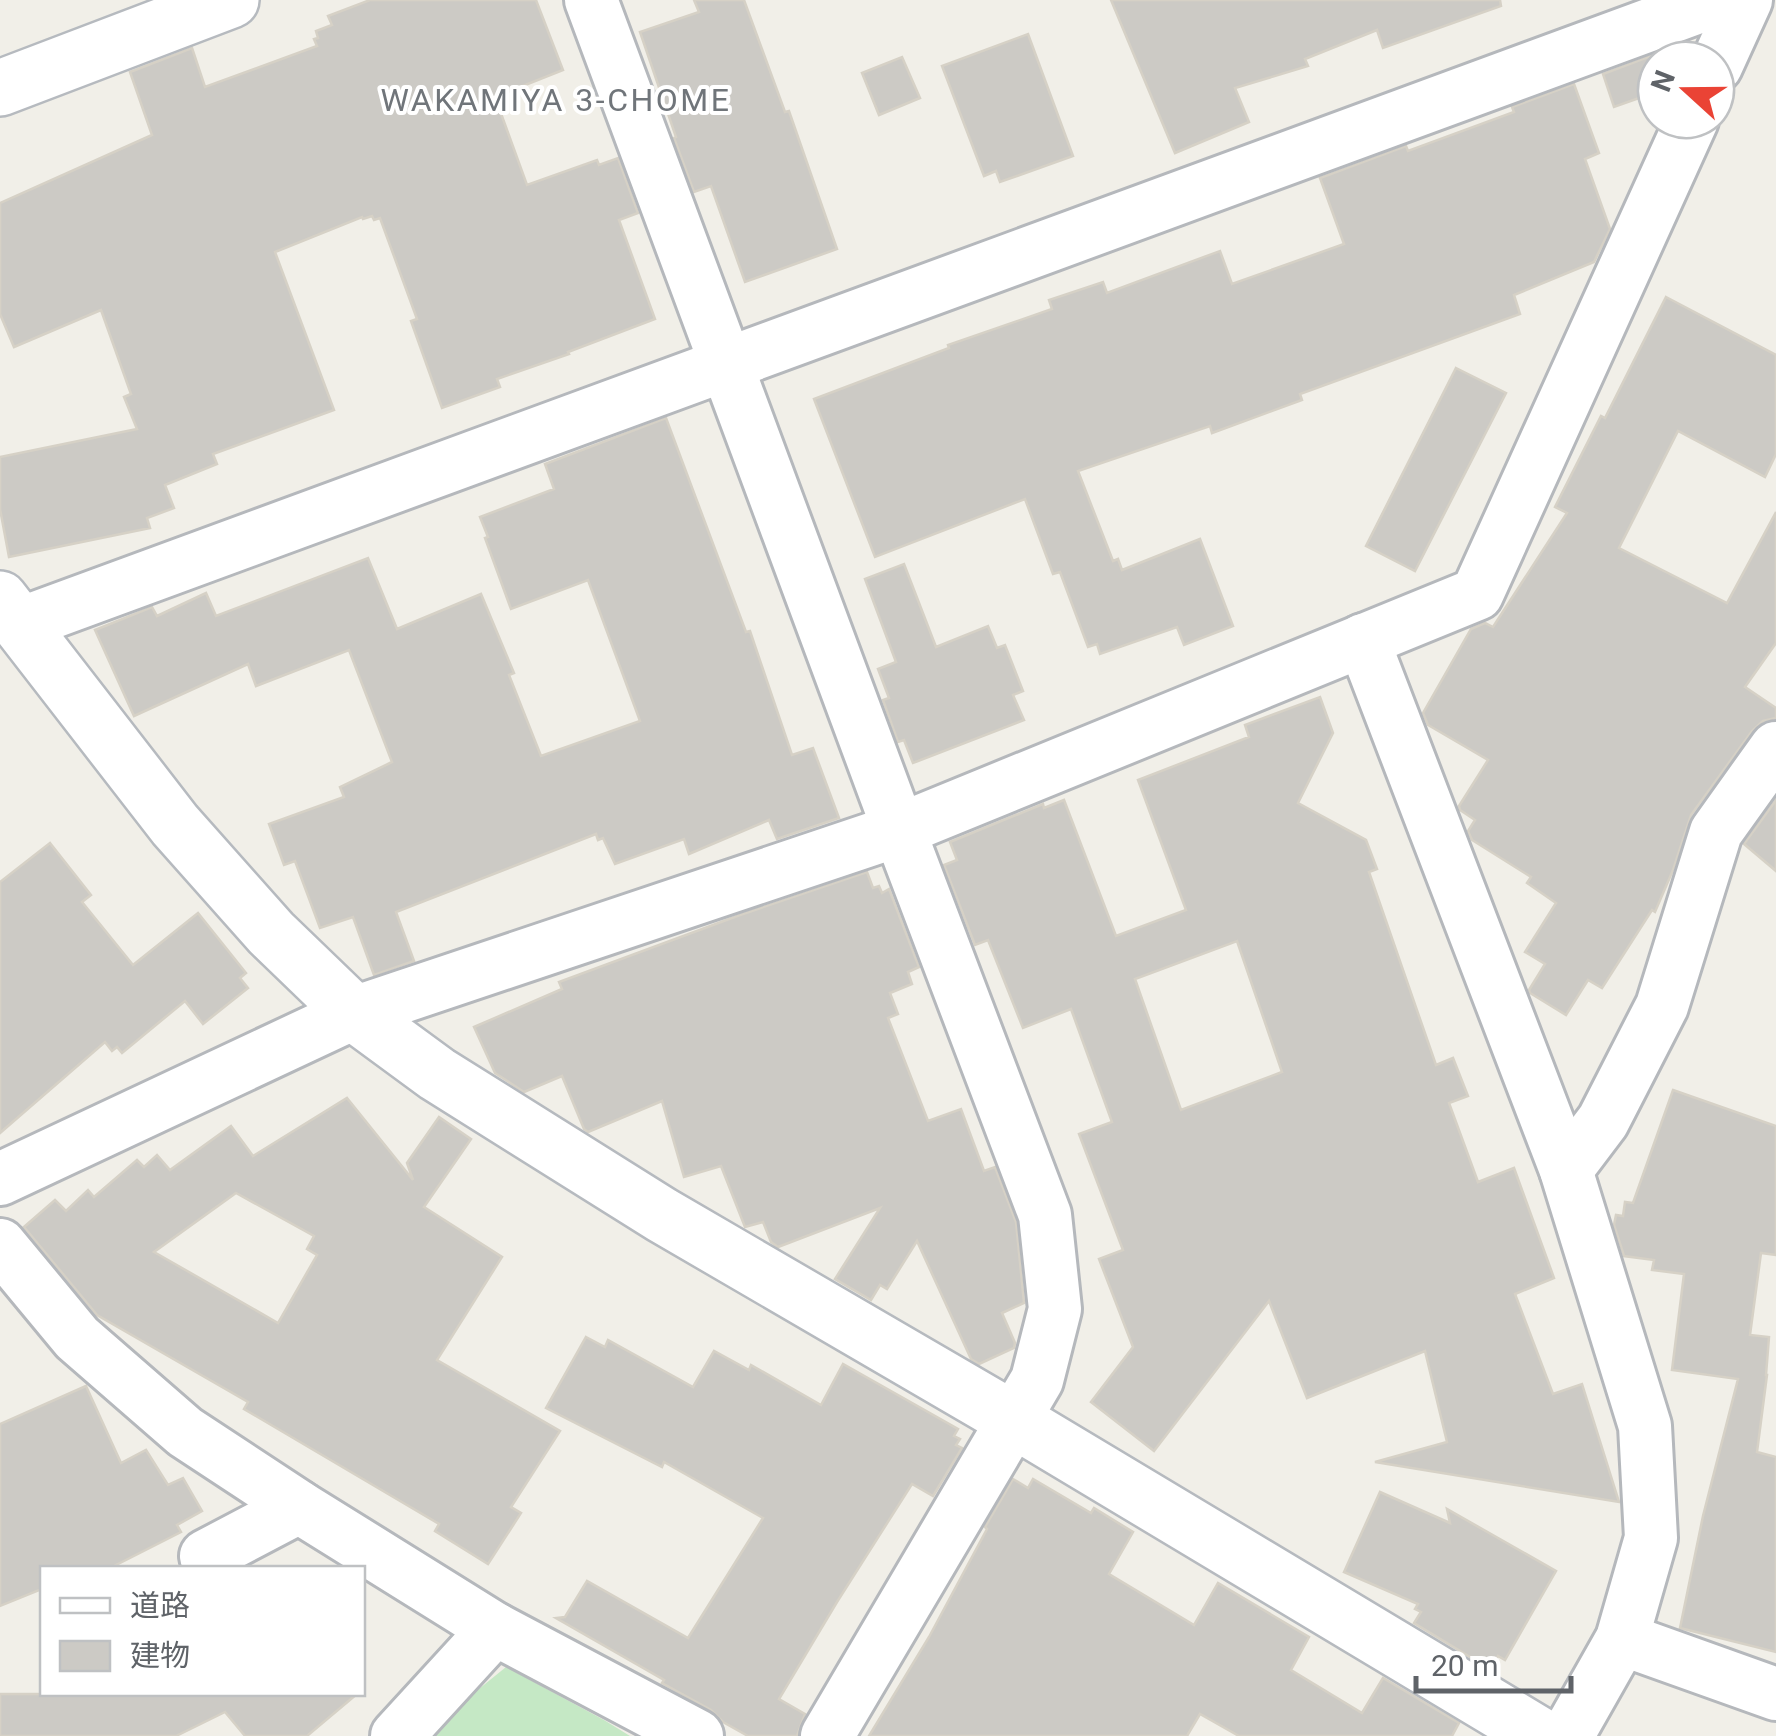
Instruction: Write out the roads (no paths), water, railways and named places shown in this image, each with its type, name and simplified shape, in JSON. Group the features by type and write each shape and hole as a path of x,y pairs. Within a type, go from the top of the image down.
{"street":[{"path":"0,88 231,0"},
{"path":"591,0 1046,1215 1055,1309 1037,1380 827,1736"},
{"path":"1541,1736 1014,1420 662,1215 437,1074 354,1014 271,932 175,826 10,611 727,363 1717,0"},
{"path":"1728,40 1746,0"},
{"path":"0,1179 354,1014 899,830 1477,594 1683,140"},
{"path":"1363,640 1566,1170 1645,1426 1651,1538 1622,1639 1567,1736"},
{"path":"1566,1170 1604,1122 1662,1006 1716,832 1776,748"},
{"path":"0,1244 77,1338 185,1432 495,1628 697,1736"},
{"path":"206,1556 299,1507"},
{"path":"398,1736 495,1628"},
{"path":"1622,1639 1776,1694"}],"district":[{"name":"WAKAMIYA 3-CHOME","path":"556,100"}]}
